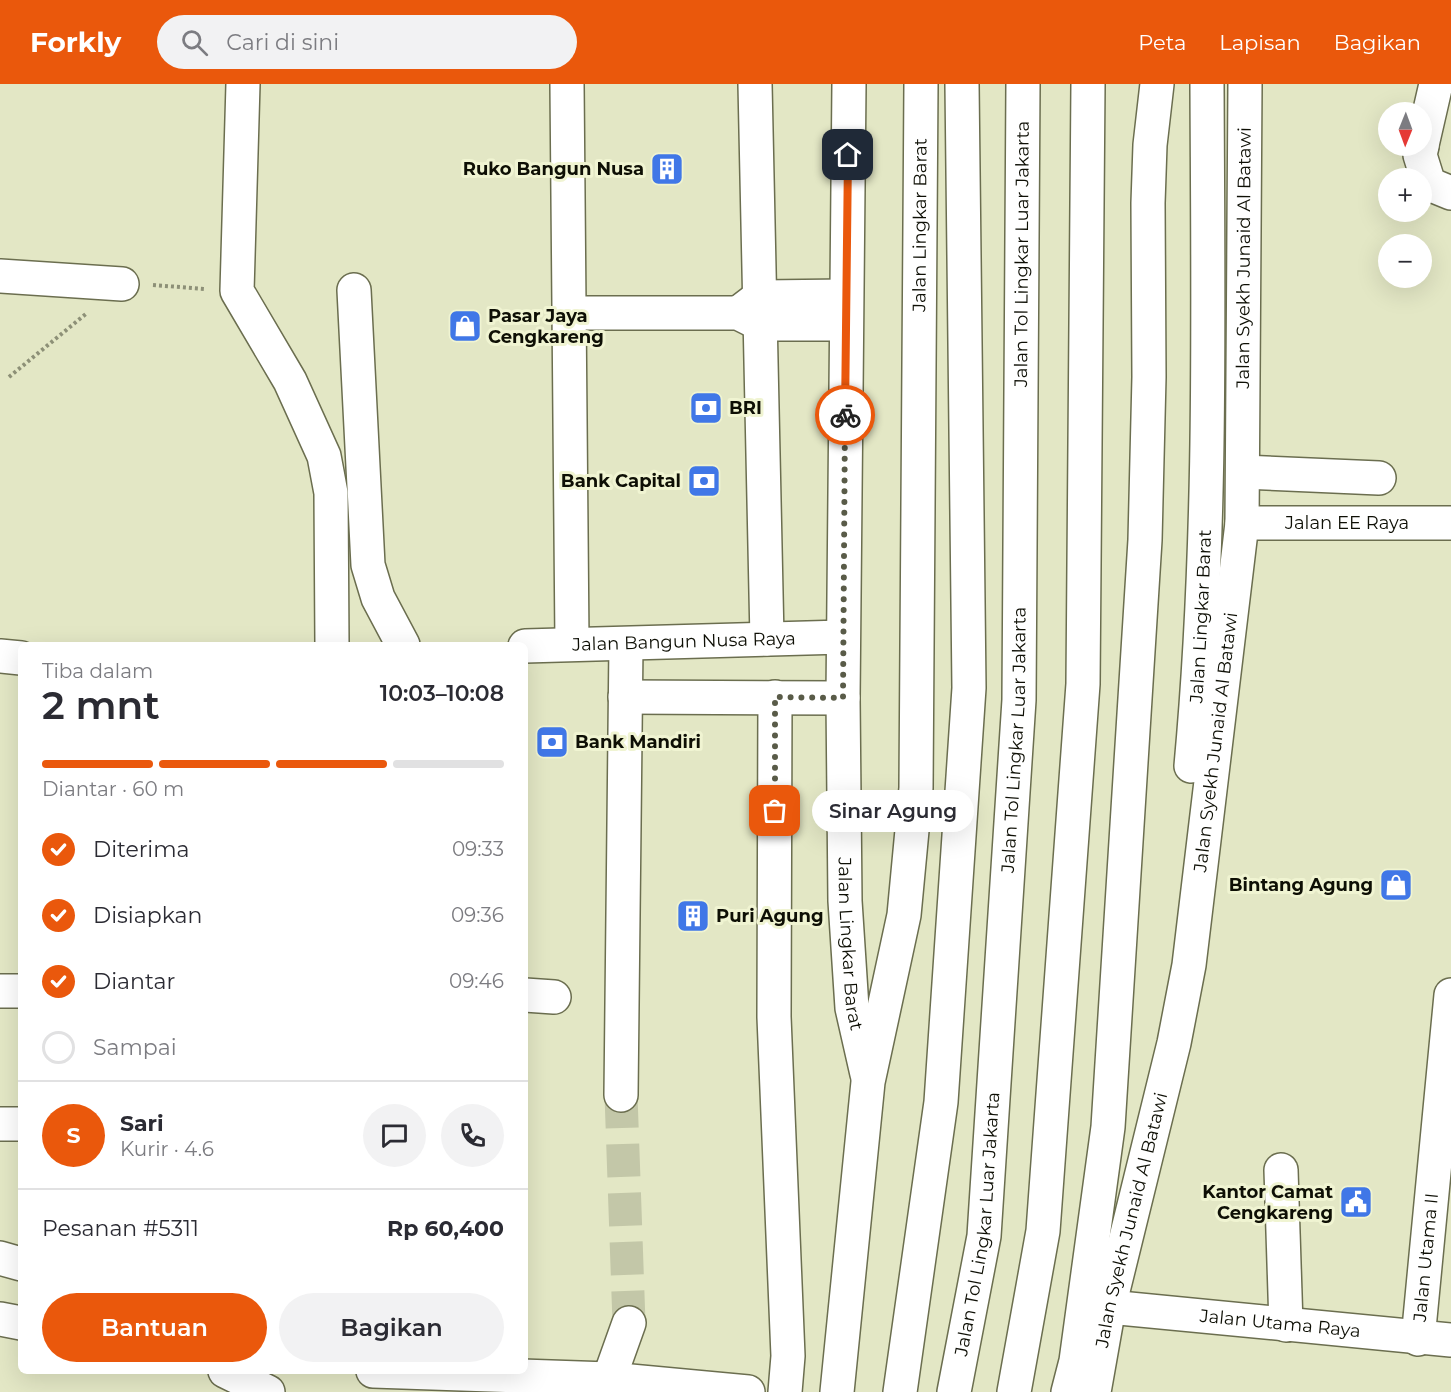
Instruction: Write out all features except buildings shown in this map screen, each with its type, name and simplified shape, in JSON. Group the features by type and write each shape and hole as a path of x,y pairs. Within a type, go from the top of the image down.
{"main road":[{"path":"243,84 237,291 290,381 328,471 331,493 332,642"},
{"path":"567,84 572,643"},
{"path":"755,84 752,311 767,639"},
{"name":"Jalan Lingkar Barat","path":"849,84 843,636 845,901 852,1008 868,1082"},
{"name":"Jalan Lingkar Barat","path":"837,1392 868,1082 904,915 916,789 921,84"},
{"path":"900,1392 941,1102 969,688 962,84"},
{"name":"Jalan Tol Lingkar Luar Jakarta","path":"954,1392 984,1236 1019,700 1023,84"},
{"path":"1014,1392 1043,1230 1083,684 1088,84"},
{"path":"1068,1392 1076,1361 1108,1127 1145,540 1149,377 1148,202 1150,146 1157,84"},
{"name":"Jalan Lingkar Barat","path":"1150,1147 1174,954 1196,718 1203,597 1209,396 1207,84"},
{"name":"Jalan Syekh Junaid Al Batawi","path":"1094,1392 1109,1307 1150,1147 1189,965 1242,523 1245,84"},
{"path":"1432,102 1436,84"},
{"path":"1420,156 1429,184 1451,193"},
{"path":"0,276 122,284"},
{"path":"354,290 368,565 378,598 401,642"},
{"path":"570,313 846,310"},
{"path":"1243,472 1379,478"},
{"name":"Jalan EE Raya","path":"1242,523 1451,523"},
{"name":"Jalan Bangun Nusa Raya","path":"528,645 626,644 843,636"},
{"path":"621,1095 626,644"},
{"path":"0,656 18,658"},
{"path":"625,697 843,698"},
{"path":"775,697 774,1017 788,1356 785,1392"},
{"path":"0,991 18,991"},
{"name":"Jalan Utama II","path":"1418,1338 1446,1116 1451,995"},
{"path":"0,1124 18,1124"},
{"path":"1281,1170 1286,1325"},
{"path":"0,1258 18,1263"},
{"name":"Jalan Utama Raya","path":"1109,1307 1451,1340"},
{"path":"0,1319 18,1322"},
{"path":"605,1386 629,1323"},
{"path":"231,1374 268,1392"},
{"path":"376,1374 407,1392"},
{"path":"418,1374 748,1392"}],"path":[{"path":"9,377 122,284 237,291"}],"tunnel":[{"path":"621,1095 629,1323"}],"way so far":[{"path":"775,811 775,697 843,698 845,415"}],"place":[{"name":"Ruko Bangun Nusa","path":"667,169"},
{"name":"Pasar Jaya Cengkareng","path":"465,326"},
{"name":"BRI","path":"706,408"},
{"name":"Bank Capital","path":"704,481"},
{"name":"Bank Mandiri","path":"552,742"},
{"name":"Sinar Agung","path":"775,811"},
{"name":"Bintang Agung","path":"1396,885"},
{"name":"Puri Agung","path":"693,916"},
{"name":"Kantor Camat Cengkareng","path":"1356,1202"}],"route":[{"path":"845,415 848,155"}]}
